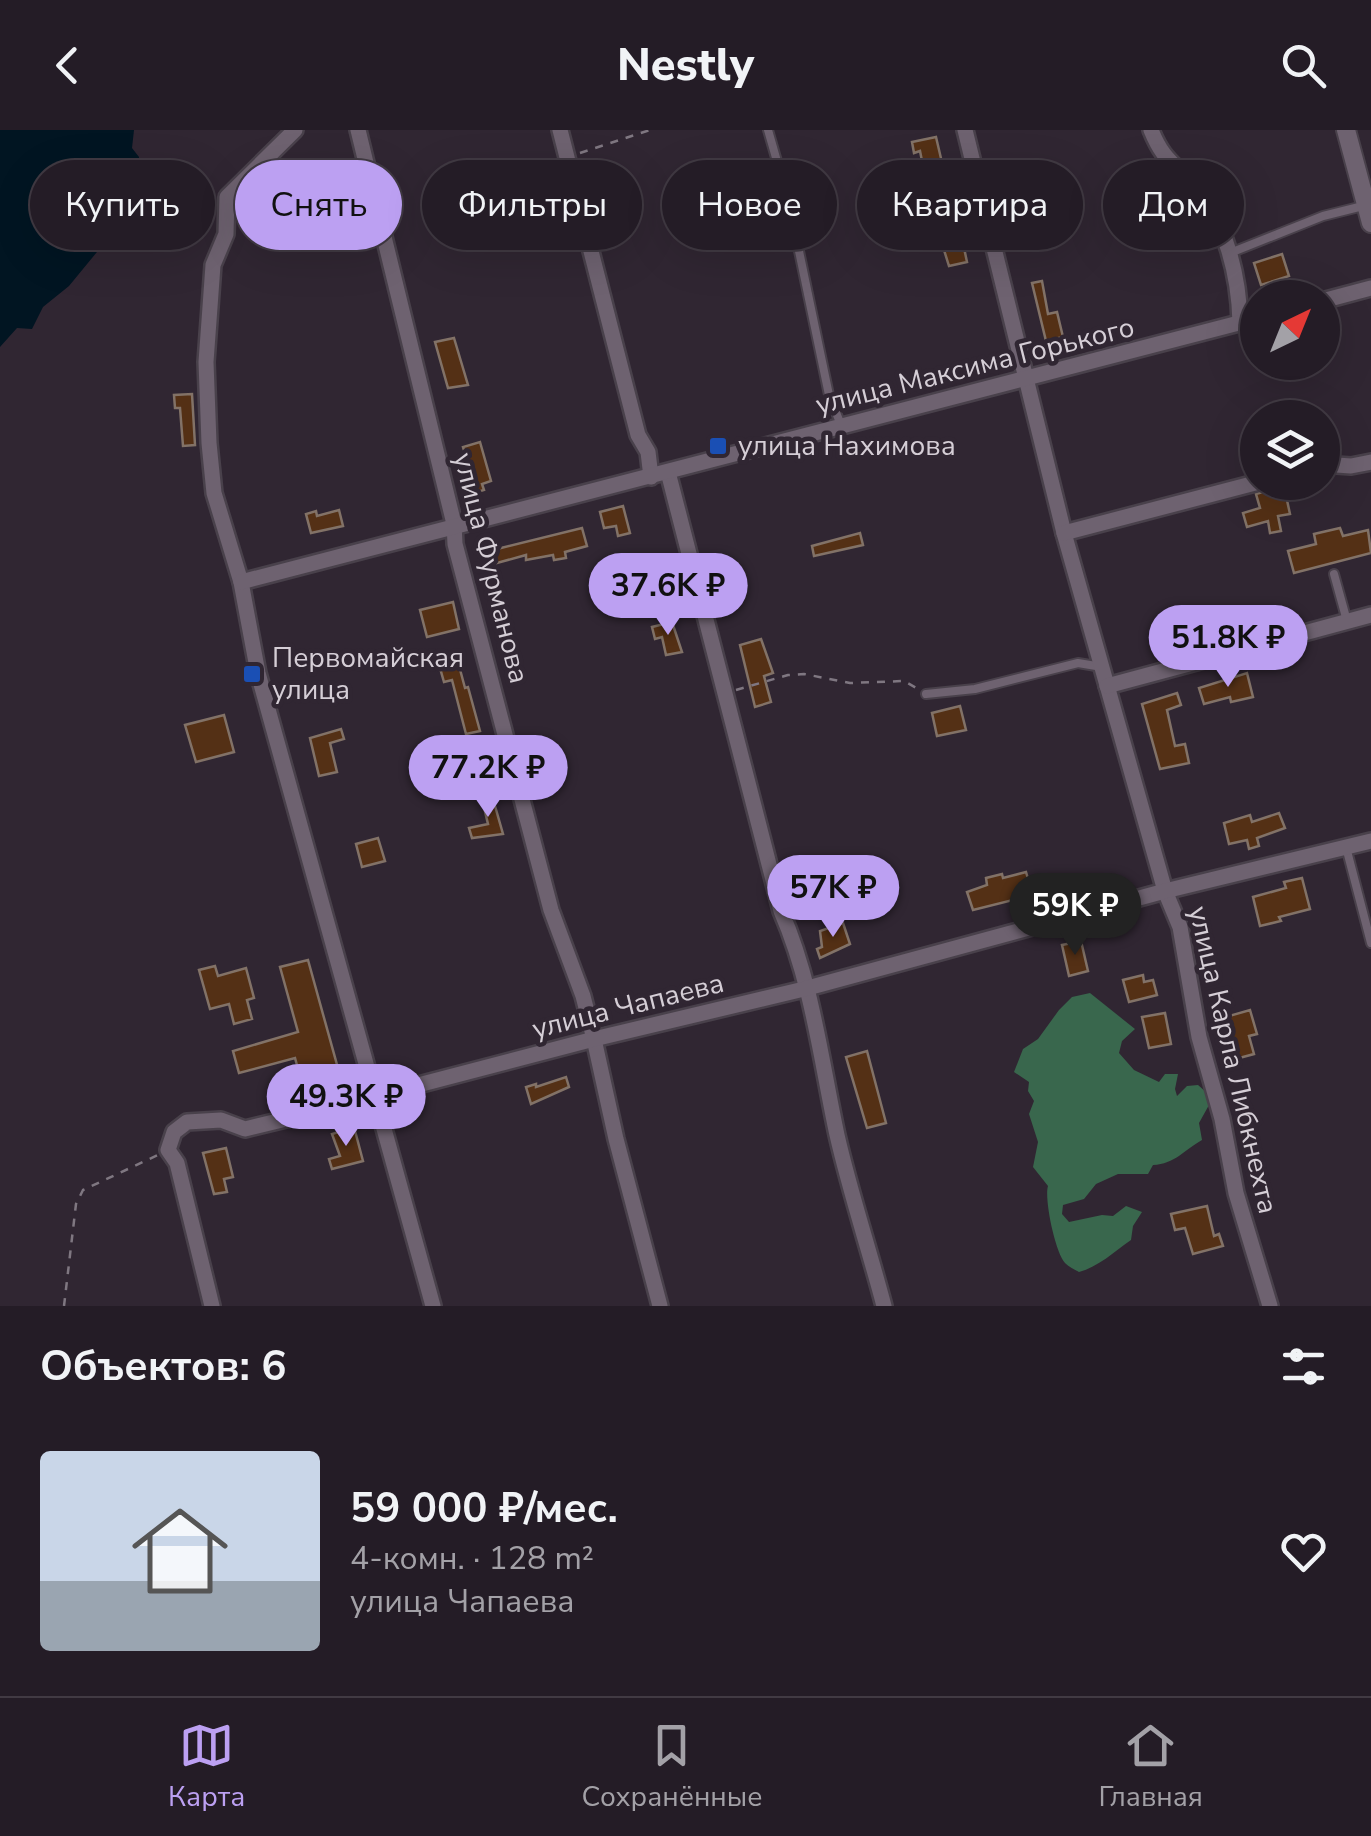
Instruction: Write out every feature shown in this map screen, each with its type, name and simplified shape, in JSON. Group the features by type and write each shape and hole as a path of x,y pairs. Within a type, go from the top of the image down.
{"street":[{"path":"294,130 226,197 226,234 214,265 206,362 214,492 241,582 258,673 433,1306"},
{"name":"улица Фурманова","path":"358,130 454,524 455,544 550,910 583,996 660,1306"},
{"path":"560,130 638,434 648,452 651,477"},
{"name":"улица Карла Либкнехта","path":"964,130 1064,533 1165,890 1180,927 1199,1037 1222,1119 1236,1193 1270,1306"},
{"path":"1151,130 1161,154 1195,186 1230,252 1240,288"},
{"path":"1346,130 1369,214"},
{"path":"1340,296 1371,288"},
{"name":"улица Максима Горького","path":"241,582 1240,323"},
{"path":"1340,465 1371,462"},
{"path":"668,472 823,1053 838,1136 884,1306"},
{"path":"1064,533 1240,487"},
{"path":"1108,686 1371,615"},
{"name":"улица Чапаева","path":"168,1150 174,1132 187,1122 221,1120 245,1129 804,989 1165,890 1371,840"},
{"path":"168,1150 177,1163 212,1306"}],"lane":[{"path":"768,130 830,395 841,426"},
{"path":"1230,252 1324,216 1369,214"},
{"path":"1334,574 1347,620"},
{"path":"926,694 975,689 1078,662 1102,667"},
{"path":"1346,847 1371,943"}],"path":[{"path":"568,158 650,130"},
{"path":"725,693 804,674 850,683 904,681 926,694"},
{"path":"64,1306 76,1204 82,1190 168,1150"}],"green space":[{"path":"1090,993 1135,1029 1122,1041 1119,1053 1134,1070 1159,1082 1165,1074 1178,1074 1177,1096 1187,1086 1198,1085 1206,1092 1209,1105 1199,1123 1202,1140 1179,1156 1153,1165 1148,1174 1118,1174 1096,1184 1084,1199 1063,1205 1062,1214 1069,1222 1113,1216 1126,1206 1142,1212 1133,1226 1131,1240 1079,1272 1065,1263 1058,1248 1049,1213 1048,1186 1033,1167 1038,1142 1029,1114 1034,1101 1028,1091 1029,1082 1014,1072 1023,1049 1038,1039 1059,1010 1072,997"}],"water":[{"path":"0,130 134,130 132,148 139,160 30,160 30,250 99,250 69,286 43,307 32,329 17,328 0,347"}],"building":[{"path":"936,137 941,160 922,160 920,151 914,153 912,142"},
{"path":"944,250 964,250 967,262 949,266"},
{"path":"1282,254 1289,276 1259,280 1254,263"},
{"path":"1042,281 1048,314 1057,312 1063,337 1046,341 1032,283"},
{"path":"454,338 468,385 448,388 435,342"},
{"path":"192,394 195,445 183,446 180,408 175,408 174,395"},
{"path":"480,442 491,481 482,484 484,490 471,494 464,472 470,470 463,447"},
{"path":"1258,500 1287,500 1290,514 1278,516 1281,531 1270,533 1268,521 1247,527 1243,513 1260,508"},
{"path":"623,506 630,533 618,536 616,526 604,528 600,512"},
{"path":"339,510 343,526 311,533 306,514 316,511 317,516"},
{"path":"582,528 587,546 565,552 566,558 554,560 553,555 526,560 526,555 497,563 493,550"},
{"path":"1340,528 1343,536 1368,530 1371,553 1294,573 1288,551 1316,544 1314,534"},
{"path":"860,533 863,545 814,556 812,546"},
{"path":"651,572 655,594 667,592 669,602 637,608 635,597 642,596 637,574"},
{"path":"453,602 459,629 427,637 420,610"},
{"path":"672,622 682,652 666,655 662,637 655,639 652,627"},
{"path":"761,639 773,673 764,676 771,702 755,707 740,645"},
{"path":"458,662 480,731 466,734 452,680 444,682 440,668"},
{"path":"1247,673 1253,697 1231,702 1230,697 1204,704 1199,688"},
{"path":"1177,693 1181,705 1167,710 1175,746 1185,744 1189,763 1160,769 1142,704"},
{"path":"960,706 966,730 937,736 932,713"},
{"path":"224,715 234,752 196,762 185,725"},
{"path":"341,729 344,739 330,743 337,772 319,776 310,738"},
{"path":"491,792 503,834 472,838 469,828 488,824 481,795"},
{"path":"1279,813 1285,828 1257,838 1259,846 1249,849 1247,840 1229,844 1224,823 1250,815 1252,822"},
{"path":"378,838 385,861 362,867 356,844"},
{"path":"1026,872 1033,895 973,910 967,892 987,885 986,878"},
{"path":"1302,878 1310,909 1260,926 1253,897 1286,888 1284,882"},
{"path":"843,923 850,944 820,958 820,931"},
{"path":"1081,941 1088,971 1069,976 1062,945"},
{"path":"308,960 339,1072 302,1083 295,1058 239,1073 233,1051 298,1032 280,967"},
{"path":"215,966 218,976 246,968 254,998 247,1000 252,1019 234,1024 229,1004 210,1009 199,970"},
{"path":"1143,975 1144,982 1153,980 1157,995 1129,1002 1123,980"},
{"path":"1250,1010 1257,1034 1249,1036 1254,1054 1232,1060 1222,1018"},
{"path":"1165,1013 1171,1044 1149,1048 1142,1017"},
{"path":"867,1051 886,1123 867,1128 846,1057"},
{"path":"566,1077 569,1087 531,1104 526,1087"},
{"path":"354,1127 363,1161 332,1169 329,1159 340,1156 332,1134"},
{"path":"226,1148 233,1177 224,1179 227,1192 214,1194 203,1153"},
{"path":"1207,1206 1214,1236 1219,1234 1223,1246 1193,1254 1185,1228 1175,1230 1171,1214"}],"place":[{"name":"улица Нахимова","path":"718,446"},
{"name":"Первомайская улица","path":"252,674"}]}
